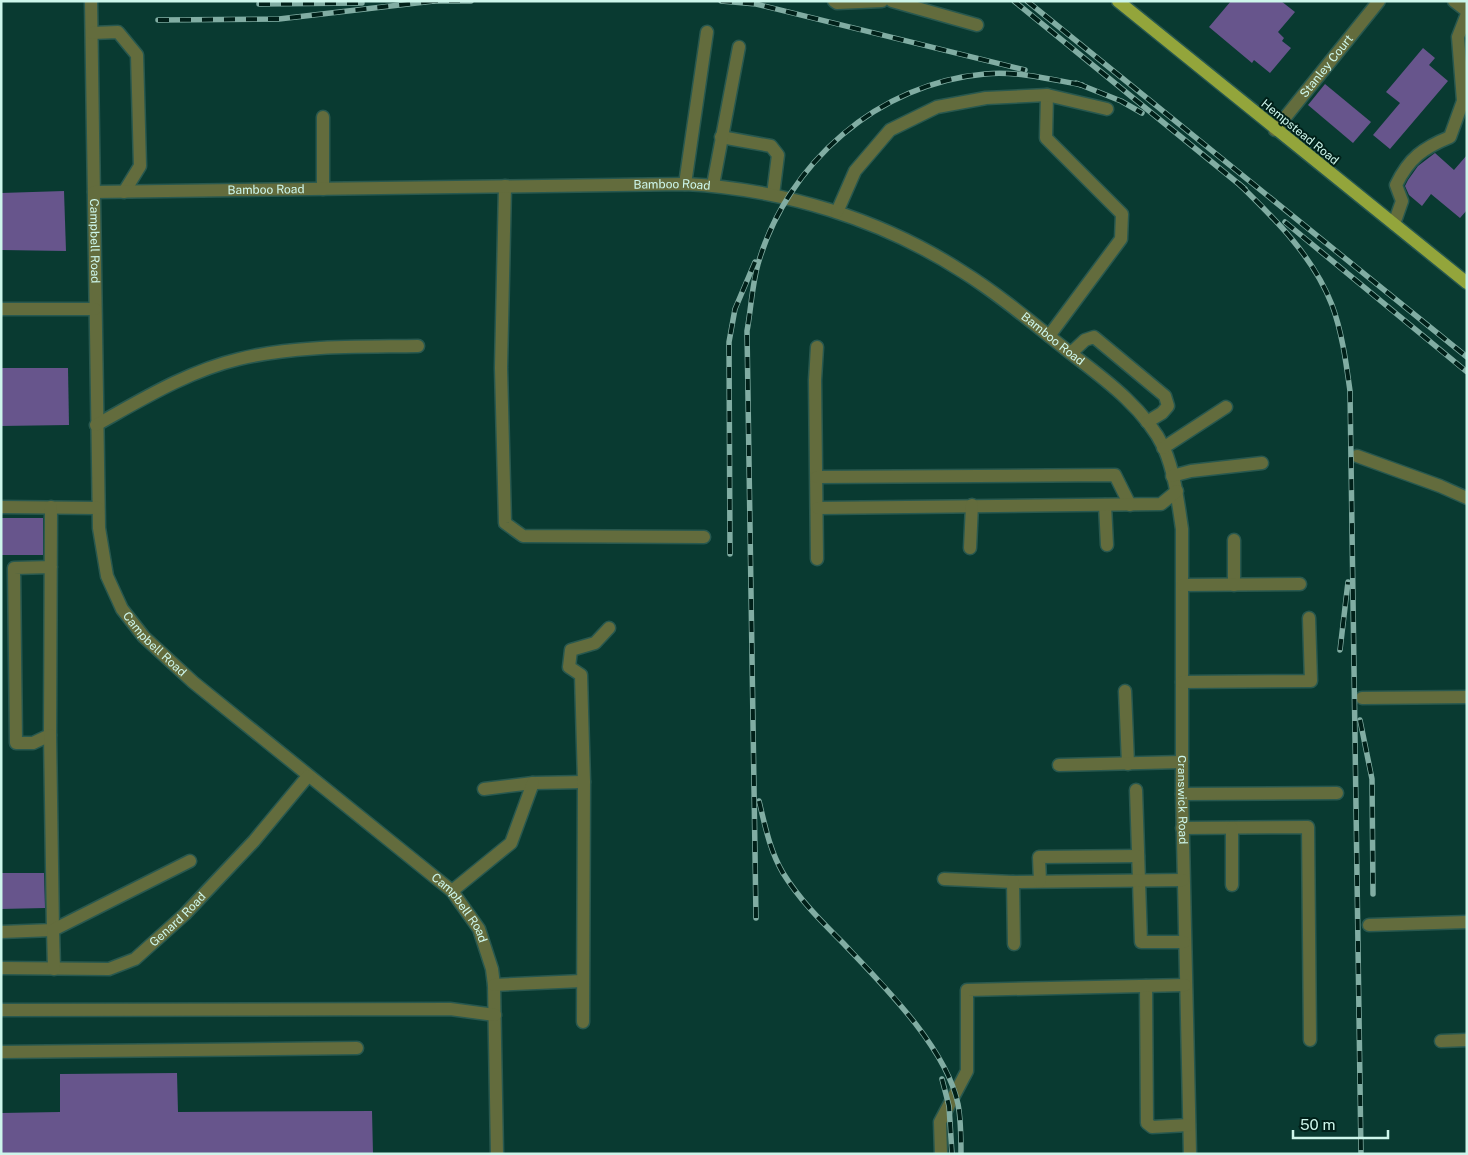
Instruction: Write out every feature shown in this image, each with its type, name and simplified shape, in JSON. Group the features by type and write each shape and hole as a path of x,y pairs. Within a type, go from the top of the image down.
{"main road":[{"name":"Hempstead Road","path":"1118,1 1275,130 1461,274 1467,283"}],"street":[{"name":"Campbell Road","path":"91,1 98,508 101,552 107,576 122,608 144,637 193,682 452,891 479,929 492,969 494,986 497,1154"},
{"path":"834,1 838,3 882,1"},
{"path":"892,1 977,24"},
{"name":"Stanley Court","path":"1275,130 1379,1"},
{"path":"1394,224 1402,201 1396,185 1405,166 1428,146 1450,137 1463,101 1458,37 1467,12 1454,1"},
{"path":"92,33 118,32 137,55 140,166 124,192"},
{"path":"685,184 707,32"},
{"path":"713,185 739,47"},
{"path":"1046,95 1046,138 1122,214 1121,239 1050,336"},
{"path":"837,212 855,171 890,130 937,107 986,98 1046,95 1107,110"},
{"path":"323,117 323,189"},
{"path":"721,137 771,146 778,155 773,196"},
{"name":"Bamboo Road","path":"94,192 685,184 713,185 773,196 837,212 881,227 964,272 1109,383 1147,422 1164,448"},
{"path":"505,186 501,368 505,523 523,536 704,537"},
{"path":"1,309 95,309"},
{"path":"1071,353 1085,340 1094,337 1165,396 1168,406 1162,413 1147,422"},
{"path":"96,425 150,395 196,373 237,359 303,349 418,346"},
{"path":"817,347 815,380 818,508 817,559"},
{"path":"1164,448 1226,406"},
{"name":"Cranswick Road","path":"1164,448 1177,491 1182,529 1182,828 1190,1154"},
{"path":"1357,456 1440,486 1467,498"},
{"path":"1172,476 1191,471 1262,463"},
{"path":"817,477 1115,475 1130,505"},
{"path":"818,508 1160,504 1177,491"},
{"path":"970,548 972,505"},
{"path":"1105,505 1108,545"},
{"path":"1,507 98,508"},
{"path":"51,507 50,735 54,969"},
{"path":"1234,540 1234,585"},
{"path":"50,735 33,743 16,743 14,568 51,567"},
{"path":"1183,585 1300,584"},
{"path":"1182,682 1311,681 1309,618"},
{"path":"583,1022 584,782 580,675 570,668 571,650 595,643 609,628"},
{"path":"1125,691 1128,764"},
{"path":"1362,698 1467,697"},
{"path":"1059,765 1182,762"},
{"name":"Genard Road","path":"1,968 109,969 135,959 185,914 254,841 308,776"},
{"path":"484,789 533,783 584,782"},
{"path":"452,891 511,843 533,783"},
{"path":"1136,790 1141,942 1184,942"},
{"path":"1182,794 1337,793"},
{"path":"1182,828 1308,827 1310,1040"},
{"path":"1232,828 1232,885"},
{"path":"1040,882 1039,857 1138,856"},
{"path":"1,932 53,930 190,861"},
{"path":"944,879 1013,882 1183,880"},
{"path":"1013,882 1014,944"},
{"path":"1369,925 1467,922"},
{"path":"494,986 582,981"},
{"path":"941,1154 940,1122 967,1071 967,990 1185,985"},
{"path":"1146,986 1148,1123 1152,1127 1189,1125"},
{"path":"1,1010 450,1009 495,1016"},
{"path":"1441,1041 1467,1040"},
{"path":"1,1052 357,1048"}],"building":[{"path":"1231,1 1281,1 1295,12 1278,32 1284,38 1282,41 1291,48 1270,73 1254,60 1252,63 1209,27"},
{"path":"1423,48 1435,58 1429,65 1448,81 1390,149 1373,135 1400,103 1386,92"},
{"path":"1325,84 1371,122 1353,143 1308,105"},
{"path":"1435,153 1454,170 1467,155 1467,210 1460,218 1431,194 1422,206 1409,195 1405,186 1418,166"},
{"path":"64,191 66,251 1,250 1,193"},
{"path":"1,368 68,368 69,425 1,426"},
{"path":"1,518 43,518 43,555 1,555"},
{"path":"1,873 44,873 45,908 1,909"},
{"path":"177,1073 178,1112 372,1111 373,1154 1,1154 1,1113 60,1112 60,1074"}],"railway":[{"path":"427,1 471,1"},
{"path":"158,20 279,19 434,1"},
{"path":"721,1 756,4 1025,70"},
{"path":"1014,1 1245,189"},
{"path":"1027,1 1467,357"},
{"path":"259,4 362,3"},
{"path":"756,918 747,331 756,272 772,227 791,193 815,162 843,135 874,111 909,93 946,81 997,73 1034,76 1082,85"},
{"path":"1076,83 1121,101 1142,113"},
{"path":"1239,184 1280,225 1315,270 1332,305 1345,358 1350,391 1361,1154"},
{"path":"1285,222 1467,372"},
{"path":"730,554 729,342 735,309 755,262"},
{"path":"1340,650 1348,582"},
{"path":"1360,720 1372,779 1373,894"},
{"path":"759,801 771,847 778,865 789,883 910,1017 927,1039 940,1061 951,1082 958,1104 961,1154"},
{"path":"942,1079 949,1106 952,1154"}]}
